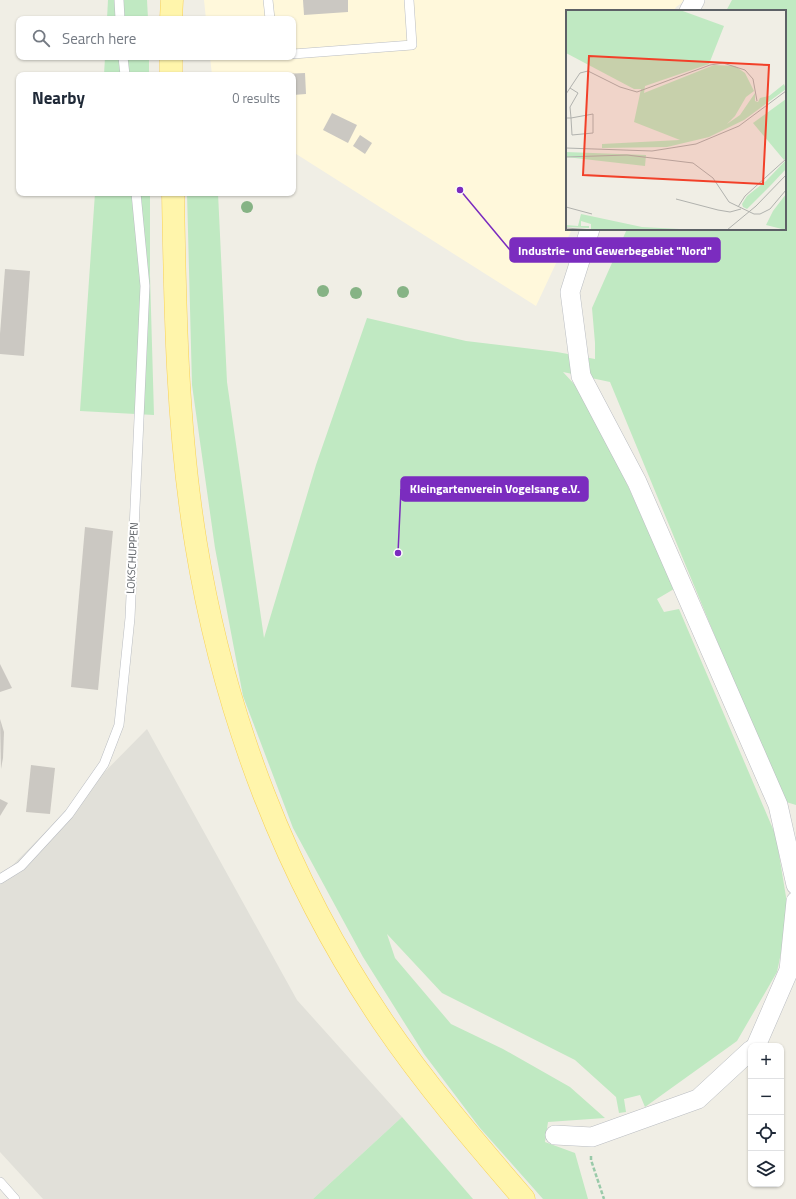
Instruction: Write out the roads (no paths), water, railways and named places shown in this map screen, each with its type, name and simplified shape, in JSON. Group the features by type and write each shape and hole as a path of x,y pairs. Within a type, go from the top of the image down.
{"main road":[{"path":"171,16 172,0"},
{"path":"171,60 171,72"},
{"path":"173,196 178,359 183,445 189,497 195,542 209,616 228,691 243,740 262,792 305,888 329,935 357,981 383,1022 414,1065 452,1114 524,1199"}],"street":[{"path":"689,10 694,0"},
{"path":"590,230 570,292 581,376 637,482 778,804 796,885"},
{"path":"757,1043 789,970 796,901"},
{"path":"555,1135 592,1137 698,1099 748,1053"}],"lane":[{"path":"119,0 120,16"},
{"path":"268,0 270,16"},
{"path":"296,54 412,45 410,0"},
{"path":"123,60 125,72"},
{"name":"LOKSCHUPPEN","path":"0,879 21,866 69,814 104,764 119,725 130,618 144,286 136,196"},
{"path":"0,1182 15,1199"}],"place":[{"name":"Industrie- und Gewerbegebiet \"Nord\"","path":"460,190"},
{"name":"Kleingartenverein Vogelsang e.V.","path":"398,553"}]}
